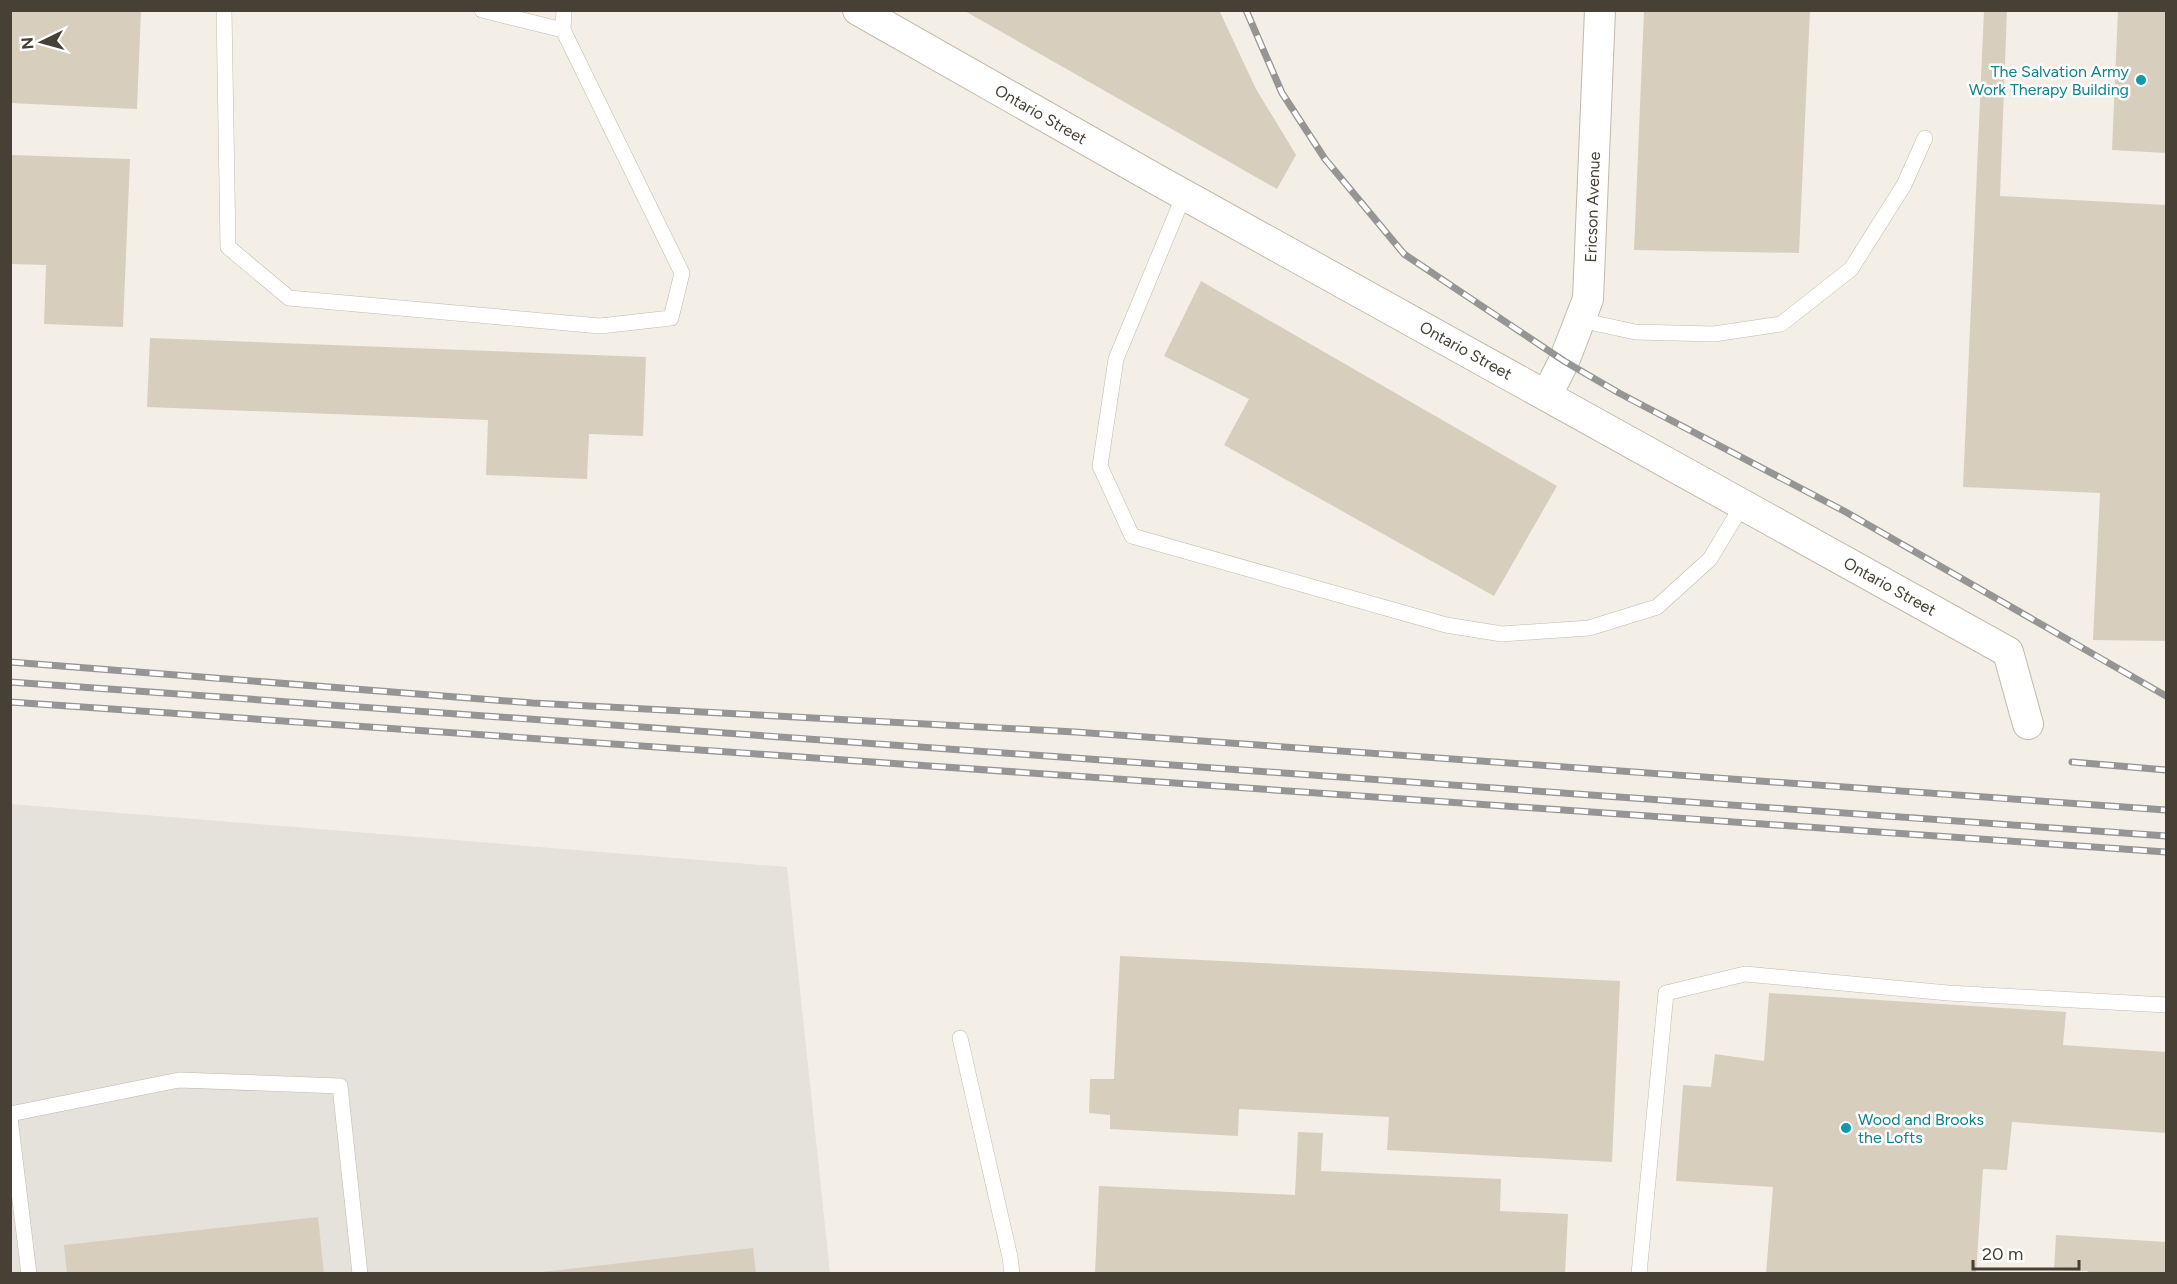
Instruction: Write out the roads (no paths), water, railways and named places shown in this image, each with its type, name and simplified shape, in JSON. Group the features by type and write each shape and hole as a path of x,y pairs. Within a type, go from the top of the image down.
{"street":[{"name":"Ontario Street","path":"858,10 1184,195 2008,652 2028,724"},
{"name":"Ericson Avenue","path":"1547,395 1564,361 1588,299 1600,10"}],"lane":[{"path":"224,10 228,247 289,298 600,326 671,318 682,273 563,30 564,10"},
{"path":"482,10 563,30"},
{"path":"1580,320 1635,332 1703,334 1781,324 1851,269 1904,185 1925,138"},
{"path":"1184,195 1116,359 1114,371 1100,466 1132,536 1446,625 1502,634 1589,628 1658,607 1710,559 1743,504"},
{"path":"1639,1274 1666,993 1745,974 1948,993 2166,1005"},
{"path":"960,1038 1012,1274"},
{"path":"10,1114 179,1080 340,1086 360,1274"},
{"path":"10,1119 29,1274"}],"railway":[{"path":"1246,10 1282,93 1325,159 1404,254 1564,361 1619,393 1844,511 2166,696"},
{"path":"10,662 533,703 1075,732 2166,810"},
{"path":"10,682 2166,836"},
{"path":"10,702 2166,852"},
{"path":"2072,762 2166,770"}],"place":[{"name":"The Salvation Army Work Therapy Building","path":"2141,80"},
{"name":"Wood and Brooks the Lofts","path":"1846,1128"}]}
